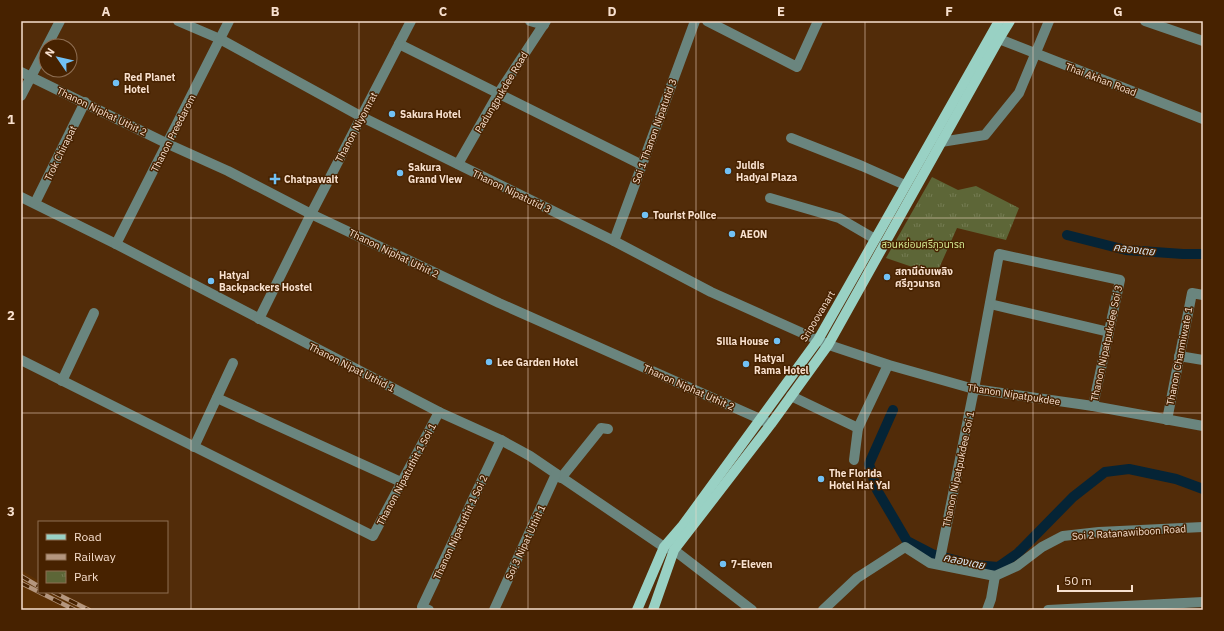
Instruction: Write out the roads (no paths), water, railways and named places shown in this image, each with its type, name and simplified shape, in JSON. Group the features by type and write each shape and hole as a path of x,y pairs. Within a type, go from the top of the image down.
{"main road":[{"name":"Sripoovanart","path":"653,610 674,550 771,424 828,345 999,39 1006,21"},
{"name":"Sripoovanart","path":"638,610 664,547 683,525 818,340 905,185 1006,21"}],"street":[{"path":"51,38 60,21"},
{"name":"Thanon Nipatutid 3","path":"178,21 220,39 362,117 614,241 711,292 828,345"},
{"name":"Thanon Preedarom","path":"116,244 229,21"},
{"name":"Thanon Niyomrat","path":"259,319 311,214 411,21"},
{"path":"530,21 545,23"},
{"name":"Soi 1 Thanon Nipatutid 3","path":"614,241 695,21"},
{"path":"707,21 797,68 818,21"},
{"path":"941,142 985,135 1019,93 1049,21"},
{"path":"1145,21 1203,41"},
{"name":"Padungpukdee Road","path":"458,164 498,94 545,23"},
{"name":"Thai Akhan Road","path":"999,39 1203,119"},
{"path":"399,44 642,165"},
{"path":"21,96 38,62"},
{"name":"Thanon Niphat Uthit 2","path":"21,72 85,102 168,144 228,171 311,214 499,303 771,424"},
{"name":"Trok Chirapat","path":"35,204 85,102"},
{"path":"791,138 905,185"},
{"name":"Thanon Nipat Uthid 1","path":"21,197 116,244 439,412 501,440 530,456 664,547 674,550"},
{"path":"770,198 839,218 875,240"},
{"name":"Thanon Nipatpukdee Soi 3","path":"999,254 1120,280 1093,406"},
{"name":"Thanon Nipatpukdee Soi 1","path":"939,564 999,254"},
{"name":"Thanon Chanmiwate 1","path":"1167,420 1192,293 1203,295"},
{"path":"990,304 1109,332"},
{"path":"62,381 94,313"},
{"name":"Thanon Nipatpukdee","path":"828,345 888,365 974,389 1138,413 1203,426"},
{"path":"1179,356 1203,360"},
{"path":"21,361 194,447 233,363"},
{"path":"854,460 858,428 888,365"},
{"path":"791,396 858,428"},
{"path":"217,398 401,482"},
{"name":"Thanon Nipatuthit 1 Soi 1","path":"194,447 373,536 439,412"},
{"name":"Soi 3 Nipat Uthit 1","path":"494,610 559,476 602,428 608,429"},
{"name":"Thanon Nipatuthit 1 Soi 2","path":"429,610 422,607 501,440"},
{"name":"Soi 2 Ratanawiboon Road","path":"995,576 1017,566 1042,547 1063,536 1099,532 1203,527"},
{"path":"823,610 857,578 905,547 930,563 995,576 991,599 987,610"},
{"path":"674,550 752,610"},
{"path":"1048,610 1203,602"}],"waterway":[{"name":"คลองเตย","path":"1067,235 1126,250 1203,254"},
{"name":"คลองเตย","path":"893,410 869,464 877,490 907,541 932,554 974,565 998,567 1018,553 1073,497 1105,472 1129,469 1176,479 1203,489"}],"railway":[{"path":"21,576 38,586"},
{"path":"21,583 38,592"},
{"path":"41,593 75,610"},
{"path":"55,593 89,610"}],"place":[{"name":"Red Planet Hotel","path":"116,83"},
{"name":"Sakura Hotel","path":"392,114"},
{"name":"Juldis Hadyai Plaza","path":"728,171"},
{"name":"Sakura Grand View","path":"400,173"},
{"name":"Chatpawait","path":"275,179"},
{"name":"Tourist Police","path":"645,215"},
{"name":"AEON","path":"732,234"},
{"name":"สถานีดับเพลิง ศรีภูวนารถ","path":"887,277"},
{"name":"Hatyai Backpackers Hostel","path":"211,281"},
{"name":"Silla House","path":"777,341"},
{"name":"Lee Garden Hotel","path":"489,362"},
{"name":"Hatyai Rama Hotel","path":"746,364"},
{"name":"The Florida Hotel Hat Yai","path":"821,479"},
{"name":"7-Eleven","path":"723,564"}],"park label":[{"name":"สวนหย่อมศรีภูวนารถ","path":"923,244"}]}
